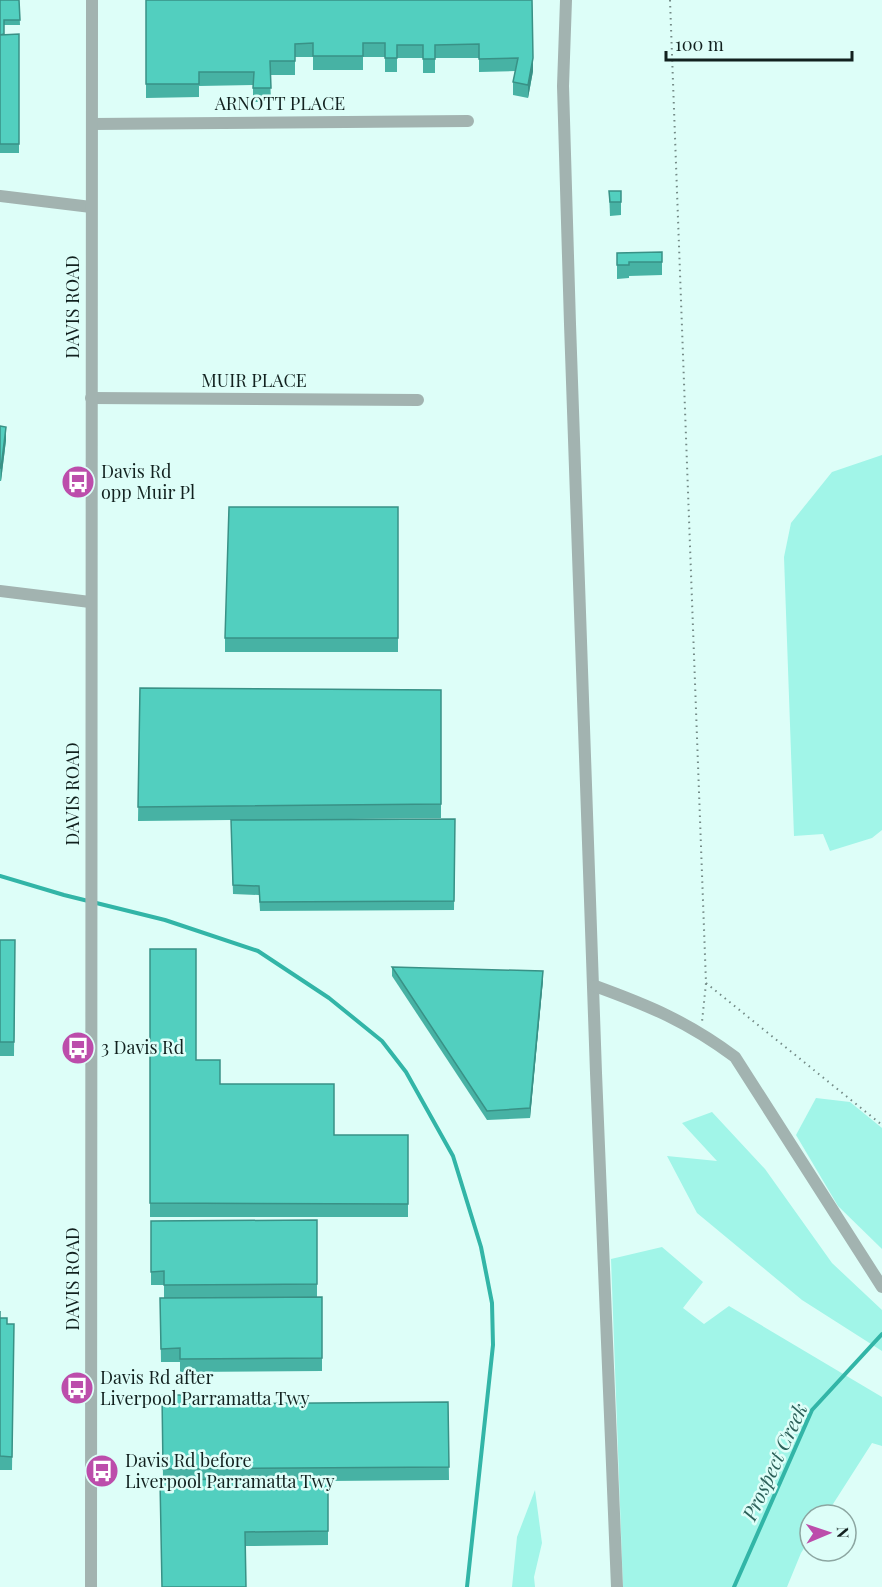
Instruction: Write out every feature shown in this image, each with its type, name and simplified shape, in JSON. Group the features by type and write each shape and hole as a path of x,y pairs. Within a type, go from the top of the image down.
{"street":[{"name":"DAVIS ROAD","path":"91,1587 92,0"},
{"path":"566,0 563,86 570,313 595,986 596,1073 617,1587"},
{"name":"ARNOTT PLACE","path":"92,124 468,121"},
{"path":"0,196 91,207"},
{"name":"MUIR PLACE","path":"91,398 418,400"},
{"path":"0,591 90,602"},
{"path":"595,986 671,1015 701,1031 735,1057 882,1287"}],"path":[{"path":"670,0 706,983 701,1031"},
{"path":"706,983 882,1125"}],"green space":[{"path":"882,455 882,830 872,838 830,851 823,834 794,836 784,557 791,523 832,472"},
{"path":"816,1098 850,1102 882,1128 882,1249 838,1206 796,1135"},
{"path":"712,1112 765,1169 832,1263 882,1310 882,1351 802,1300 697,1213 667,1156 717,1161 682,1123"},
{"path":"662,1247 703,1282 683,1308 704,1324 729,1306 882,1397 882,1446 872,1443 834,1503 798,1503 798,1560 787,1587 623,1587 611,1259"},
{"path":"535,1490 542,1543 534,1577 535,1587 512,1587 517,1537"}],"building":[{"path":"0,0 19,0 20,20 4,20 4,34 0,35"},
{"path":"146,0 532,0 533,58 528,85 513,82 518,58 479,59 479,44 435,45 435,59 423,59 423,45 397,45 397,58 385,58 385,43 363,43 363,56 313,56 313,43 295,44 295,61 270,61 271,88 253,88 254,72 199,72 199,84 146,84"},
{"path":"19,34 19,144 0,144 0,35"},
{"path":"609,191 621,191 621,202 610,202"},
{"path":"662,252 662,262 629,262 629,265 617,265 617,253"},
{"path":"0,426 6,427 1,468 0,468"},
{"path":"229,507 398,507 398,638 225,638"},
{"path":"140,688 441,690 441,804 138,807"},
{"path":"455,819 454,901 260,902 259,886 233,885 231,820"},
{"path":"0,940 15,940 14,1042 0,1042"},
{"path":"150,949 196,949 196,1060 220,1060 220,1084 334,1084 334,1135 408,1135 408,1204 150,1203"},
{"path":"392,967 543,971 530,1108 487,1111"},
{"path":"317,1220 317,1284 164,1285 164,1271 151,1272 151,1221"},
{"path":"322,1297 322,1358 180,1359 180,1348 161,1349 160,1298"},
{"path":"0,1318 7,1318 7,1324 14,1324 12,1457 0,1456"},
{"path":"162,1395 187,1395 187,1404 448,1402 449,1467 163,1469"},
{"path":"328,1478 328,1531 245,1532 246,1587 162,1587 160,1480"}],"waterway":[{"path":"0,876 64,895 165,920 258,951 329,998 382,1041 406,1072 453,1156 481,1247 492,1303 493,1345 467,1587"},
{"name":"Prospect Creek","path":"734,1587 812,1410 882,1334"}],"place":[{"name":"Davis Rd opp Muir Pl","path":"78,482"},
{"name":"3 Davis Rd","path":"78,1048"},
{"name":"Davis Rd after Liverpool Parramatta Twy","path":"77,1388"},
{"name":"Davis Rd before Liverpool Parramatta Twy","path":"102,1471"}]}
